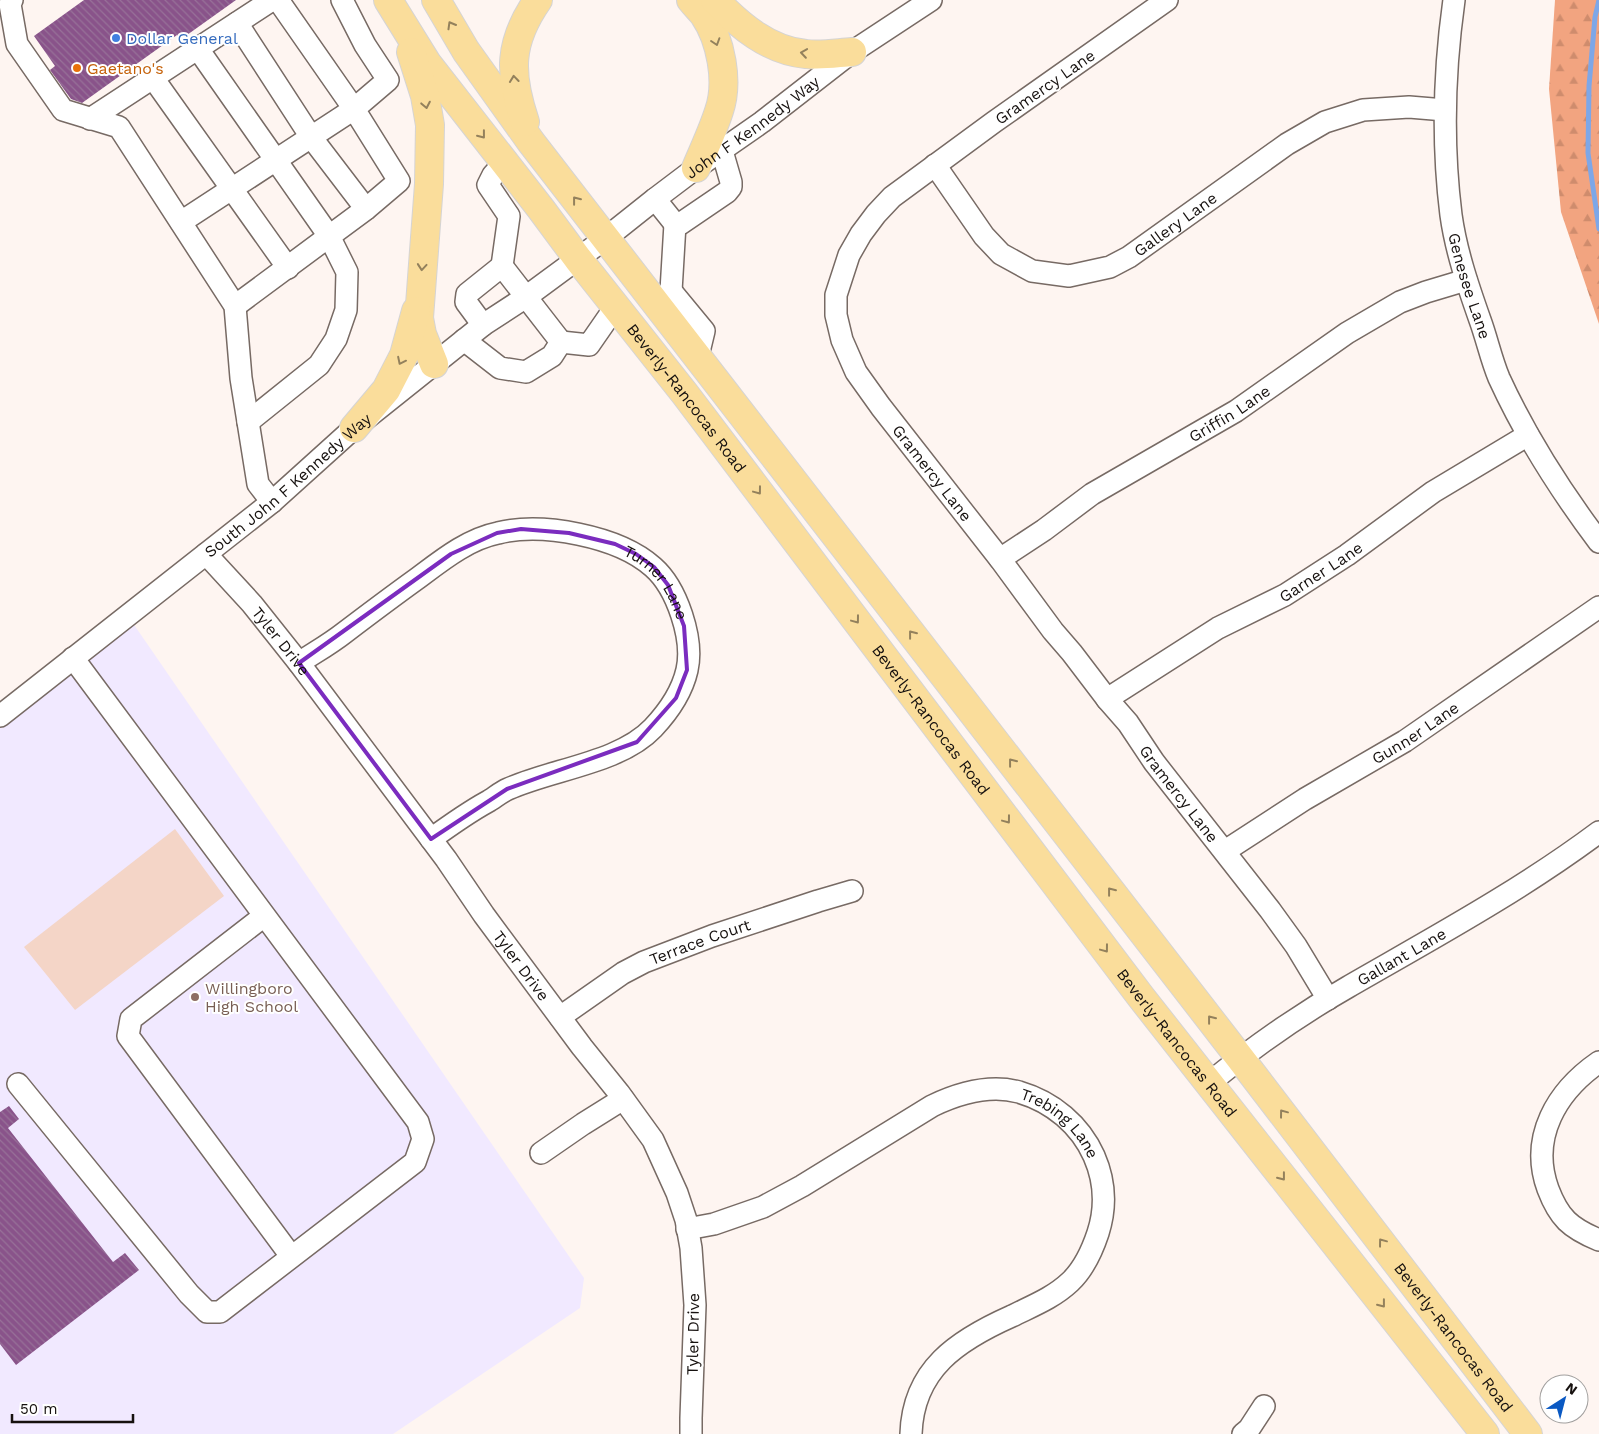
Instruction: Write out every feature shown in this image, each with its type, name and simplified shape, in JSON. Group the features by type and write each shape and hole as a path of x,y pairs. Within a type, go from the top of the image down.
{"main road":[{"name":"Beverly-Rancocas Road","path":"388,0 427,63 616,306 1208,1084 1485,1434"},
{"name":"Beverly-Rancocas Road","path":"436,0 466,50 531,142 606,238 663,297 698,356 1528,1434"},
{"path":"531,142 516,94 513,67 516,44 524,22 538,0"},
{"path":"692,0 704,15 717,41 722,69 723,92 720,110 696,168"},
{"path":"714,0 732,18 755,36 780,48 805,54 852,52"},
{"path":"403,25 425,96 430,125 429,184 419,297 419,318 422,334 434,364"},
{"path":"354,428 386,390 404,355 419,297"}],"street":[{"path":"12,0 10,4 17,44 63,110 119,127 235,306 241,378 258,484 272,502"},
{"path":"90,119 272,0"},
{"path":"235,306 366,209 399,181 354,109 278,0"},
{"path":"180,222 354,109 388,80 365,45 342,0"},
{"name":"John F Kennedy Way","path":"578,259 696,168 762,122 852,52 931,0"},
{"name":"Gramercy Lane","path":"1167,0 892,197 861,234 849,255 836,295 836,315 842,340 856,372 1053,631 1128,723 1154,762 1284,929 1328,999"},
{"name":"Genesee Lane","path":"1454,0 1448,53 1445,110 1447,162 1452,217 1466,280 1499,376 1528,435 1568,500 1599,542"},
{"path":"237,23 311,137 366,209"},
{"path":"198,49 329,236 347,272 346,310 336,339 319,365 248,422"},
{"path":"153,78 288,268"},
{"name":"Gallery Lane","path":"935,165 984,236 1001,254 1032,271 1069,276 1110,268 1129,257 1274,152 1325,122 1362,110 1409,107 1445,110"},
{"path":"675,224 680,224 727,192 731,187 722,151"},
{"path":"483,325 466,302 467,294 502,266 509,216 488,185 504,163"},
{"path":"655,199 675,224 663,297"},
{"path":"509,216 541,209"},
{"name":"South John F Kennedy Way","path":"0,716 272,502 354,428 464,340 578,259"},
{"path":"502,266 561,342 589,345 616,306"},
{"name":"Griffin Lane","path":"1000,559 1044,530 1092,494 1236,411 1347,333 1400,302 1466,280"},
{"path":"464,340 500,368 526,372 552,356 561,342"},
{"name":"Garner Lane","path":"1107,699 1218,628 1285,595 1347,555 1433,492 1528,435"},
{"name":"Turner Lane","path":"299,663 341,635 452,554 473,541 497,533 521,529 545,530 569,533 615,544 636,554 654,568 668,585 678,605 684,626 688,648 687,670 676,698 653,728 637,742 617,752 507,789 431,839"},
{"name":"Tyler Drive","path":"206,554 252,604 299,663 431,839 484,915 653,1140 677,1193 688,1229 691,1248 695,1305 692,1434"},
{"name":"Gunner Lane","path":"1225,851 1317,792 1405,741 1599,607"},
{"path":"18,1084 189,1294 207,1312 220,1312 415,1162 423,1139 418,1122 73,658"},
{"name":"Gallant Lane","path":"1208,1084 1240,1058 1328,999 1505,897 1599,832"},
{"name":"Terrace Court","path":"560,1017 624,973 658,956 818,900 852,891"},
{"path":"264,916 131,1019 128,1036 291,1256"},
{"path":"1599,1062 1586,1070 1560,1100 1550,1116 1541,1156 1543,1176 1559,1214 1574,1229 1599,1240"},
{"name":"Trebing Lane","path":"688,1229 714,1224 764,1207 802,1186 932,1106 953,1096 975,1090 997,1089 1018,1092 1039,1100 1058,1111 1075,1126 1088,1143 1097,1163 1104,1204 1094,1245 1084,1264 1071,1281 1054,1296 973,1335 938,1362 925,1381 916,1401 911,1434"},
{"path":"541,1153 623,1099"},
{"path":"1244,1434 1264,1406"}],"highlighted area":[{"path":"521,529 569,533 615,544 636,554 654,567 668,585 684,626 687,670 676,698 637,742 507,789 431,839 299,663 451,554 497,533"}],"shaded area":[{"name":"Willingboro High School","path":"128,616 584,1278 580,1308 393,1434 0,1434 0,716"},
{"path":"175,829 224,896 75,1010 24,947"}],"green space":[{"path":"1555,0 1599,0 1599,324 1561,212 1549,89"}],"building":[{"path":"84,0 236,0 180,40 177,35 82,103 71,99 50,70 55,66 34,36"},
{"path":"9,1106 19,1119 8,1128 113,1262 125,1253 139,1270 16,1365 0,1344 0,1112"}],"waterway":[{"path":"1599,0 1595,17 1589,86 1588,153 1599,229"}],"place":[{"name":"Dollar General","path":"116,38"},
{"name":"Gaetano's","path":"77,68"},
{"name":"Willingboro High School","path":"195,997"}]}
